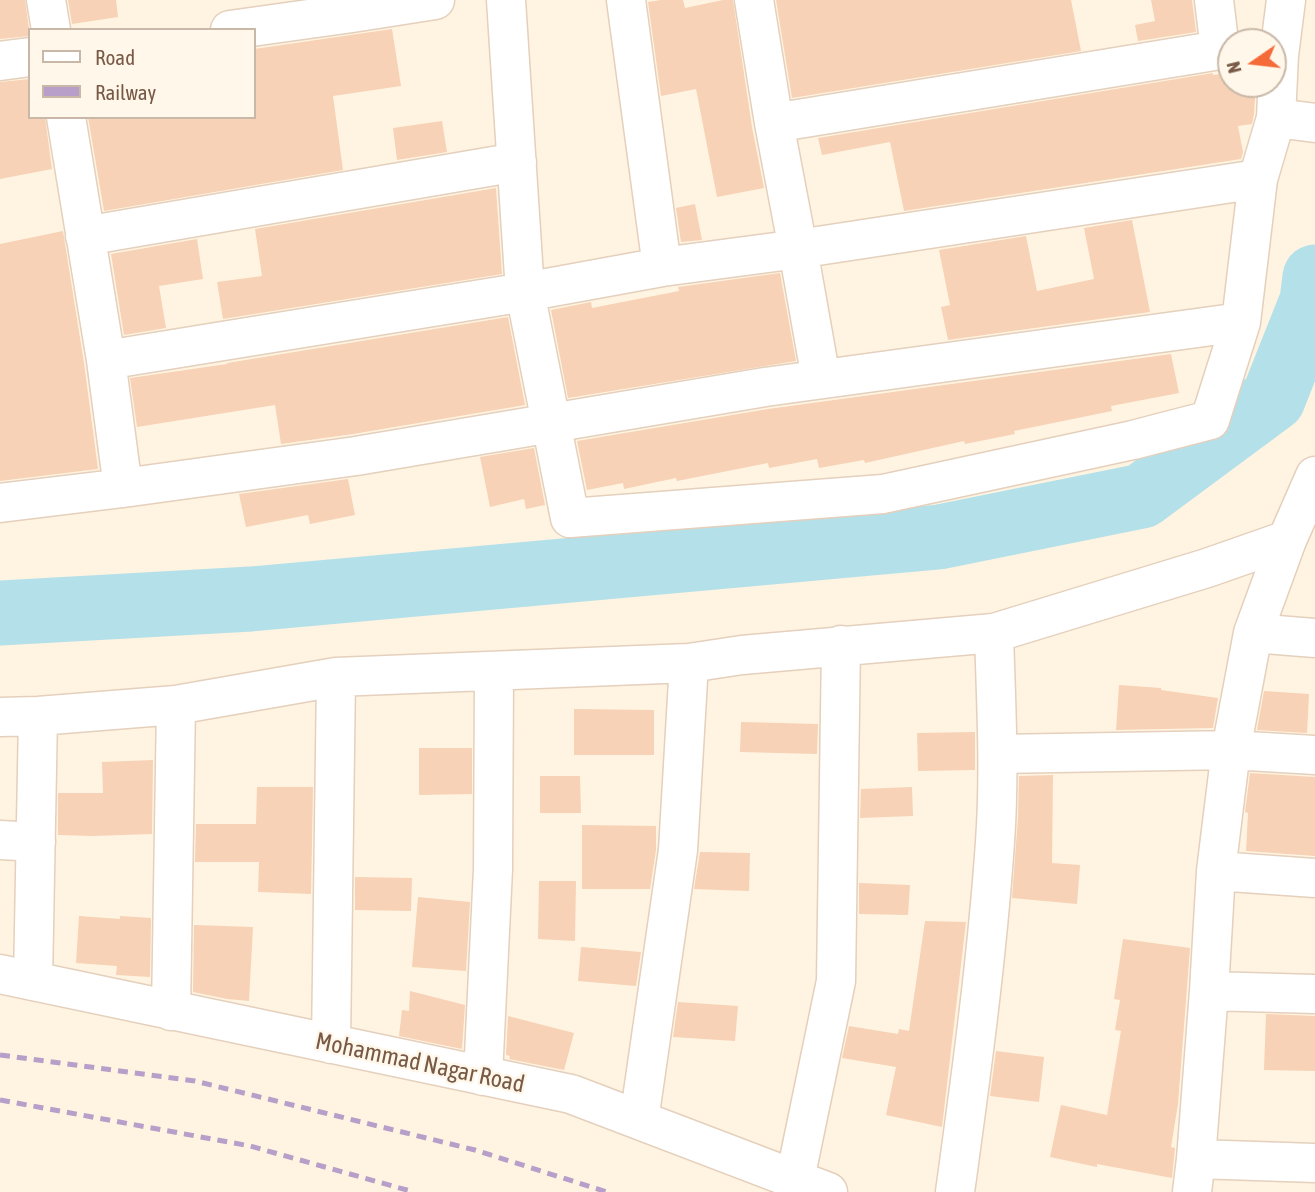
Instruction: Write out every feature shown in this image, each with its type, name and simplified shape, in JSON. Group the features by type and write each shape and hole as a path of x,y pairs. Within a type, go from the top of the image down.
{"street":[{"path":"46,0 51,28"},
{"path":"241,28 351,7 435,0"},
{"path":"506,0 525,292 570,517 883,494 1120,443 1210,420 1241,322 1258,179 1276,118 1276,98"},
{"path":"626,0 662,267"},
{"path":"754,0 821,379"},
{"path":"1214,0 1221,28"},
{"path":"1281,28 1286,0"},
{"path":"774,122 1217,51"},
{"path":"0,61 28,57"},
{"path":"1276,118 1314,123"},
{"path":"65,119 106,360 123,488"},
{"path":"85,236 517,162"},
{"path":"106,360 662,267 1258,179"},
{"path":"0,503 356,456 821,379 1241,322"},
{"path":"1315,476 1287,540 1253,633 1231,750 1216,871 1194,1175 1315,1163"},
{"path":"0,717 176,705 337,677 689,663 742,654 994,633 1207,568 1287,540"},
{"path":"955,1192 976,1033 996,841 998,754 994,633"},
{"path":"1253,633 1315,638"},
{"path":"811,1186 836,981 841,645"},
{"path":"639,1120 678,850 689,663"},
{"path":"483,1076 493,869 494,672"},
{"path":"331,1044 337,677"},
{"path":"171,1010 176,705"},
{"path":"17,978 18,841 38,716"},
{"path":"998,754 1231,750 1315,755"},
{"path":"1216,871 1315,878"},
{"name":"Mohammad Nagar Road","path":"17,978 571,1094 811,1186"},
{"path":"1209,992 1315,994"}],"building":[{"path":"0,0 25,0 28,36 0,39"},
{"path":"68,0 116,0 118,17 72,24"},
{"path":"683,0 685,8 733,0 764,188 717,197 696,89 661,96 648,2"},
{"path":"776,0 1071,0 1081,51 792,98"},
{"path":"1151,0 1192,0 1196,32 1138,41 1135,25 1155,21"},
{"path":"392,29 401,86 333,96 343,170 104,211 88,119 256,119 256,49"},
{"path":"1213,73 1217,74 1217,98 1255,98 1252,124 1238,126 1243,152 1241,159 904,211 890,142 822,155 818,138"},
{"path":"28,79 28,119 45,119 52,169 0,179 0,82"},
{"path":"442,121 447,152 397,160 393,128"},
{"path":"496,188 502,274 223,319 217,282 262,276 255,229"},
{"path":"695,204 702,240 681,242 676,208"},
{"path":"1132,220 1150,312 948,340 941,307 950,305 939,250 1026,236 1037,291 1094,279 1084,228"},
{"path":"63,231 98,469 0,481 0,244"},
{"path":"197,239 203,279 159,286 166,328 124,335 111,254"},
{"path":"780,273 796,361 568,398 551,310 591,302 592,308 679,291 678,287"},
{"path":"508,317 525,405 281,444 275,405 137,427 130,378"},
{"path":"1171,354 1179,393 1111,406 1112,411 1014,431 1015,434 965,444 964,441 865,463 864,460 819,468 817,459 769,468 768,463 624,489 623,483 587,490 577,441 768,409"},
{"path":"534,448 545,505 526,509 524,499 490,507 480,457"},
{"path":"348,479 355,515 310,524 308,515 246,527 239,494"},
{"path":"1119,685 1161,688 1218,698 1213,728 1116,730"},
{"path":"1264,691 1309,694 1307,733 1257,730"},
{"path":"574,709 654,710 654,755 574,755"},
{"path":"741,722 818,724 817,754 740,752"},
{"path":"975,732 975,770 918,771 917,733"},
{"path":"419,748 472,748 472,794 419,795"},
{"path":"153,760 152,834 58,835 58,793 103,793 102,762"},
{"path":"1250,773 1315,777 1315,856 1246,851 1248,813 1245,812"},
{"path":"1053,775 1052,863 1080,865 1077,904 1012,898 1019,776"},
{"path":"540,776 580,776 581,813 540,813"},
{"path":"257,787 313,787 311,894 258,892 259,862 195,862 196,824 256,824"},
{"path":"912,787 913,816 860,818 861,789"},
{"path":"582,825 656,826 656,850 650,889 582,889"},
{"path":"700,852 750,853 749,891 694,889"},
{"path":"355,877 412,878 411,911 355,910"},
{"path":"539,881 576,881 575,941 538,939"},
{"path":"859,883 910,885 908,915 859,914"},
{"path":"418,897 470,902 466,971 412,967"},
{"path":"79,916 151,918 150,977 116,975 117,966 76,963"},
{"path":"925,921 966,922 942,1127 886,1115 896,1067 842,1058 849,1026 898,1034 899,1029 909,1031"},
{"path":"194,925 253,927 249,1001 193,992"},
{"path":"1123,939 1190,948 1178,1104 1171,1147 1175,1148 1172,1178 1050,1157 1061,1105 1107,1115 1121,1031 1115,1030 1120,1000 1114,999"},
{"path":"581,947 641,952 636,986 578,981"},
{"path":"410,991 465,1005 462,1049 399,1036 402,1010 409,1011"},
{"path":"678,1002 738,1006 735,1041 673,1037"},
{"path":"1266,1014 1315,1016 1315,1071 1264,1070"},
{"path":"508,1016 574,1033 564,1070 509,1059 510,1056 506,1055"},
{"path":"996,1051 1044,1057 1039,1102 990,1096"}],"waterway":[{"path":"0,613 251,599 939,537 1142,496 1273,399 1312,301 1315,277"}],"railway":[{"path":"0,1055 195,1081 475,1150 607,1192"},
{"path":"0,1100 250,1146 414,1192"}]}
